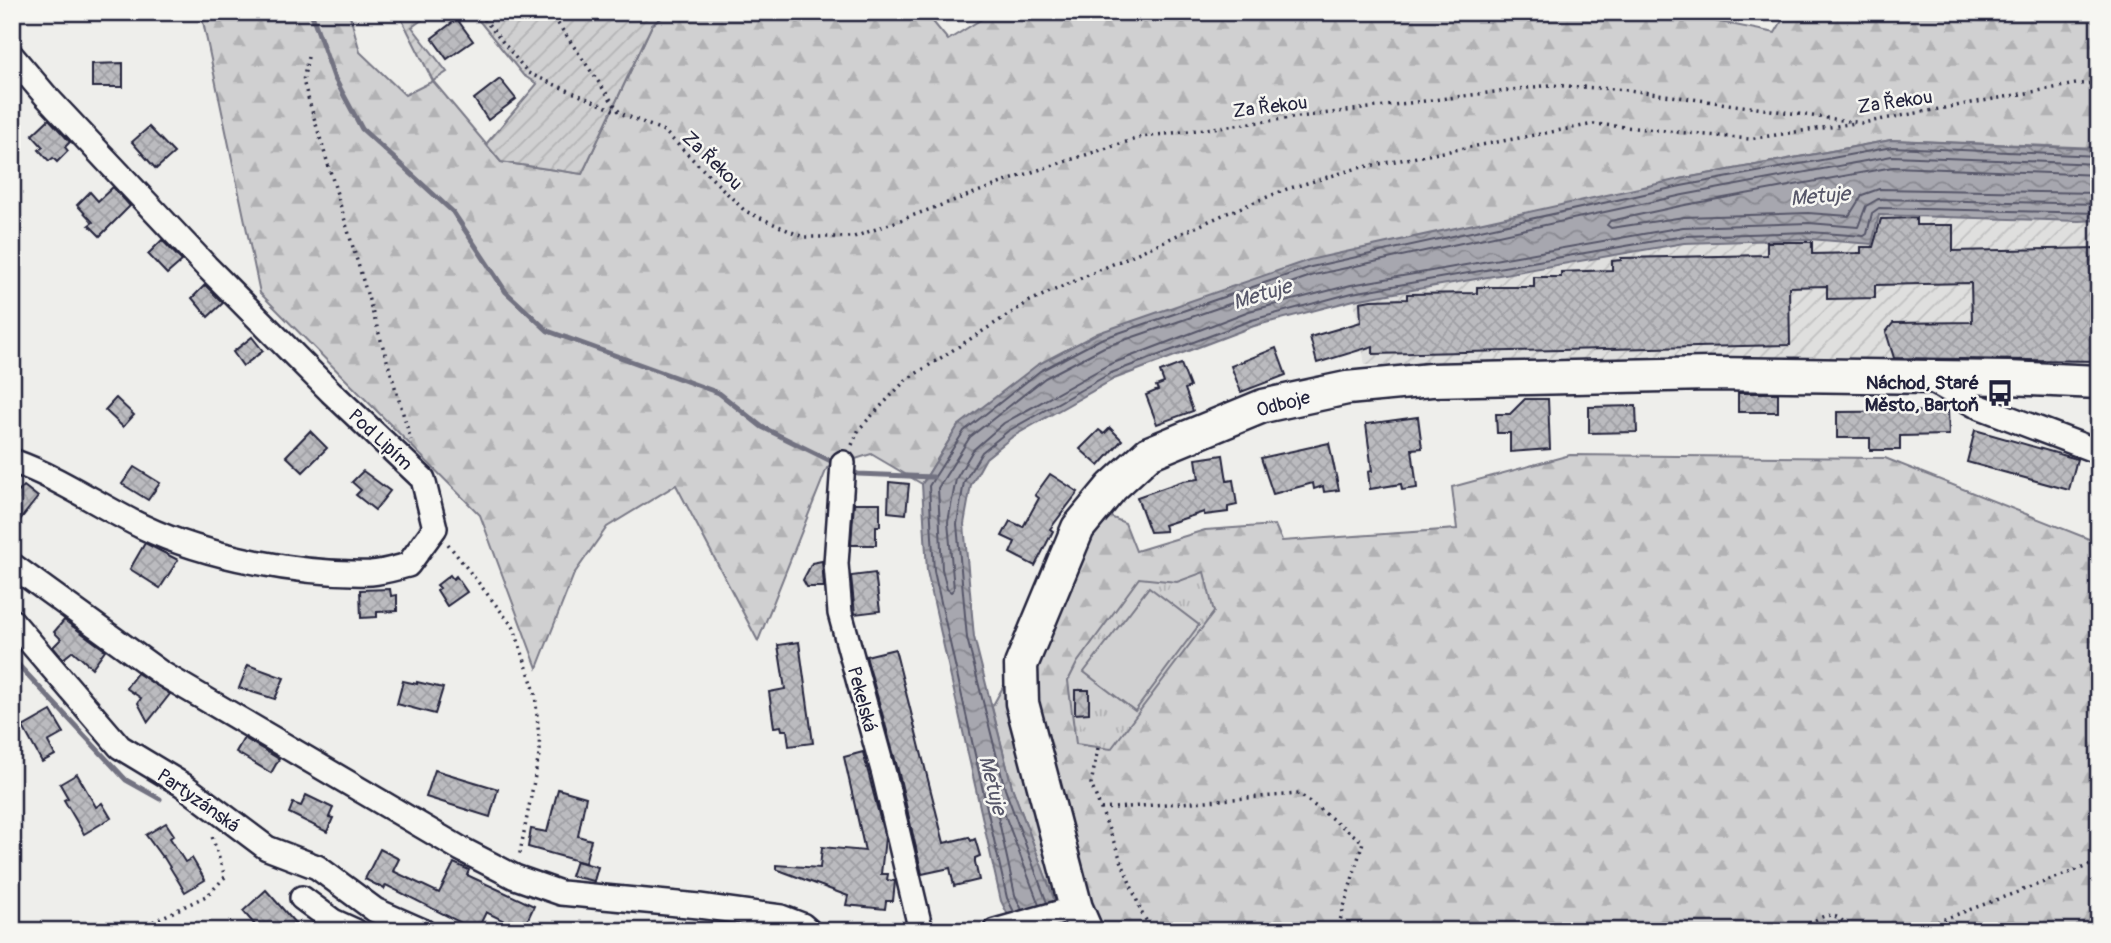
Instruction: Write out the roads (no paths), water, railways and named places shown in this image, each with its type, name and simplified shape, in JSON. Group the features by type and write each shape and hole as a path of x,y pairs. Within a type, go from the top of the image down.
{"street":[{"name":"Pod Lipím","path":"12,56 206,266 331,392 423,479 435,528 408,565 374,573 323,572 222,556 145,528 42,472 15,462 12,464"},
{"name":"Odboje","path":"1075,916 1022,703 1021,665 1079,528 1112,486 1149,453 1263,406 1359,387 1431,380 1696,374 2008,378 2099,382"},
{"name":"Odboje","path":"1926,377 1975,405 2099,452"},
{"name":"Pekelská","path":"843,463 836,564 840,613 884,774 921,931"},
{"path":"12,565 162,673 461,849 515,877 561,893 781,917 802,925 809,931"},
{"name":"Partyzánská","path":"12,621 120,747 183,785 267,848 317,867 375,910 423,931"},
{"path":"302,898 333,920 355,931"},
{"path":"995,931 1075,916"}],"water":[{"name":"Metuje","path":"1891,140 2099,149 2099,220 1879,215 1872,244 1809,239 1684,243 1354,300 1254,326 1114,379 1012,437 986,458 971,485 964,524 974,637 1012,787 1066,931 1016,931 1001,901 927,571 922,484 958,426 1037,365 1098,333 1309,260 1680,179"}],"waterway":[{"path":"311,12 334,77 362,129 453,212 506,292 548,331 719,393 762,427 837,464"},
{"path":"849,470 858,474 933,477"},
{"path":"12,658 126,780 160,799"}],"place":[{"name":"Náchod, Staré Město, Bartoň","path":"2000,393"}]}
